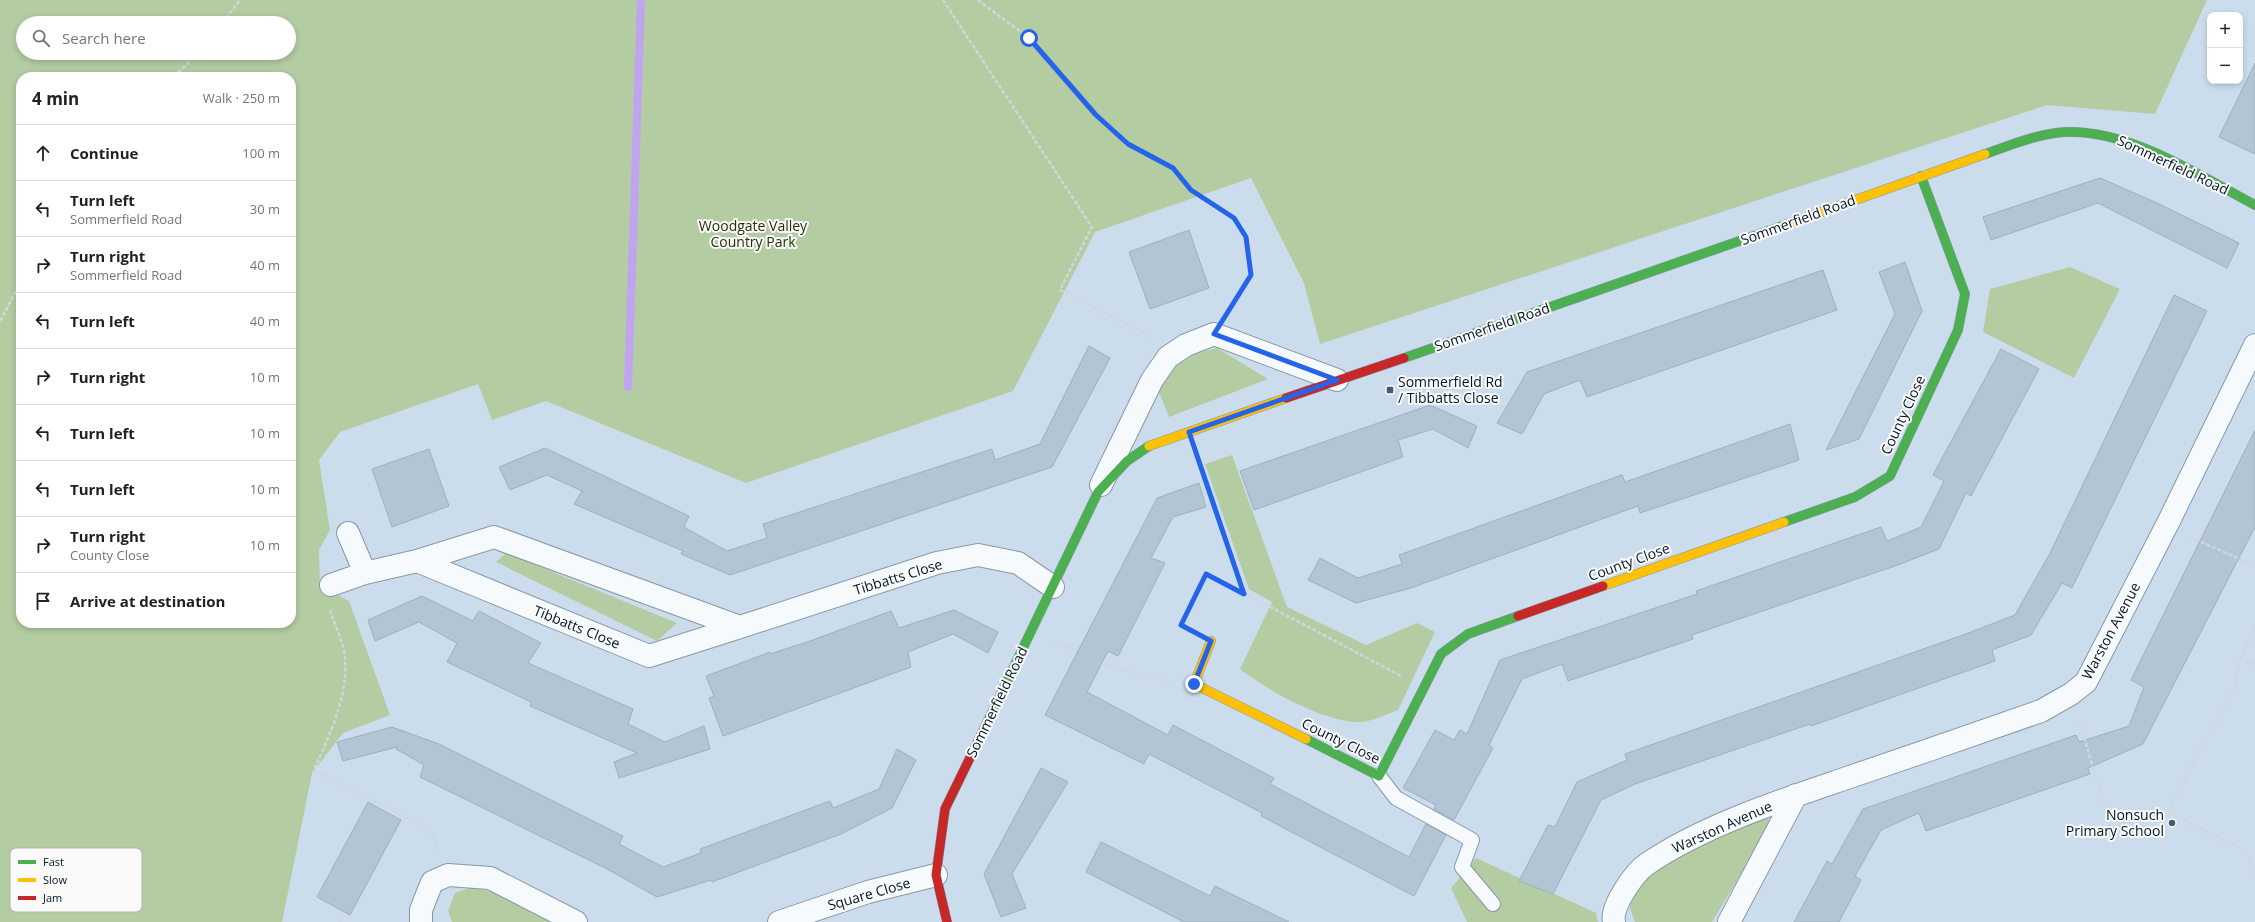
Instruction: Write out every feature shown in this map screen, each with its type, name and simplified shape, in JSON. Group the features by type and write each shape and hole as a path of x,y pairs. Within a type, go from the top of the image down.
{"street":[{"name":"Sommerfield Road","path":"1098,492 1127,461 1149,446 1631,280 2022,141 2067,132 2111,137 2138,147 2255,205"},
{"name":"County Close","path":"1194,684 1378,776 1441,654 1468,634 1855,497 1890,476 1958,330 1965,294 1921,176"},
{"name":"Sommerfield Road","path":"947,922 936,875 945,809 1054,587 1152,380 1168,356 1186,345 1214,334"},
{"path":"1214,334 1337,380"},
{"name":"Warston Avenue","path":"1614,922 1613,917 1623,891 1645,865 1685,841 1796,795 2041,712 2071,694 2086,682 2169,521 2255,345"},
{"path":"348,533 365,573"},
{"path":"331,585 365,573 417,561 494,536 740,628"},
{"name":"Tibbatts Close","path":"417,561 649,656 740,628 937,563 978,555 1018,563 1054,587"},
{"path":"1194,684 1211,641"},
{"name":"Warston Avenue","path":"1729,922 1796,795"},
{"path":"421,922 421,910 432,882 448,875 490,878 576,922"},
{"name":"Square Close","path":"779,922 868,892 936,875"}],"lane":[{"path":"1378,776 1396,798 1472,840 1462,868 1493,904"}],"path":[{"path":"227,16 240,0"},
{"path":"943,0 1092,227 1060,290 1143,332 1168,356"},
{"path":"978,0 1029,38 1096,115 1128,144 1173,168 1191,190 1234,218 1246,237 1251,275 1214,334"},
{"path":"179,72 191,60"},
{"path":"0,321 16,291"},
{"path":"1189,432 1244,594"},
{"path":"2169,521 2184,534 2255,566"},
{"path":"1211,641 1181,625 1206,574 1423,687"},
{"path":"331,585 328,606 344,651 344,685 328,740 314,770 431,831 448,875"},
{"path":"2168,812 2235,685 2240,660 2255,627"},
{"path":"2240,660 2255,664"},
{"path":"1102,664 1154,679 1194,684"},
{"path":"2071,694 2111,829 2163,810 2246,851 2255,876"},
{"path":"340,922 342,918"}],"green space":[{"name":"Woodgate Valley Country Park","path":"0,0 2207,0 2155,114 2047,105 1320,344 1304,283 1251,178 1095,232 1013,391 746,483 546,401 492,420 478,384 340,432 319,460 330,530 319,550 320,586 349,601 390,715 343,733 312,773 282,922 0,922"},
{"path":"2070,267 2120,289 2074,378 1983,332 1990,289"},
{"path":"1217,348 1268,379 1169,417 1156,385 1180,357"},
{"path":"1232,455 1287,607 1366,645 1417,623 1435,632 1398,710 1364,722 1346,721 1330,717 1297,704 1265,686 1240,669 1272,602 1249,589 1205,464"},
{"path":"506,553 677,623 657,641 496,562"},
{"path":"1756,815 1773,821 1712,922 1635,922 1630,908 1630,892 1647,868"},
{"path":"1476,858 1596,913 1598,922 1467,922 1451,888"},
{"path":"472,887 500,894 557,922 452,922 448,911 455,893"}],"building":[{"path":"2255,63 2255,154 2219,137"},
{"path":"2100,178 2155,202 2239,243 2227,268 2098,203 1991,240 1983,217"},
{"path":"1189,230 1209,288 1150,309 1129,252"},
{"path":"1905,262 1922,311 1859,439 1826,450 1895,314 1879,272"},
{"path":"1823,270 1837,310 1587,397 1580,380 1544,394 1522,434 1497,423 1527,372"},
{"path":"2174,295 2207,311 2072,588 2062,583 2031,635 1992,650 1995,661 1811,726 1810,724 1635,784 1601,800 1553,894 1519,881 1548,825 1555,827 1577,782 1627,760 1625,754 1963,635 2015,615 2050,553"},
{"path":"1089,346 1110,358 1052,467 730,575 681,554 683,551 574,504 582,491 547,475 510,490 499,467 545,448 689,516 684,527 727,551 767,538 763,524 992,449 995,460 1040,444"},
{"path":"2001,349 2039,369 1971,496 1966,493 1939,549 1895,566 1692,635 1693,639 1568,681 1562,664 1522,679 1489,745 1493,748 1454,820 1434,809 1436,805 1403,788 1435,730 1454,740 1460,730 1467,734 1500,660 1697,594 1696,591 1881,527 1887,541 1921,527 1944,481 1933,475"},
{"path":"1430,405 1477,426 1468,448 1433,429 1398,440 1403,457 1254,510 1240,471"},
{"path":"1790,424 1799,460 1640,513 1638,506 1411,588 1356,603 1308,580 1320,558 1358,578 1402,564 1399,555 1602,482 1622,475 1625,482"},
{"path":"2255,430 2255,527 2143,744 2088,768 2090,774 1926,831 1919,813 1881,830 1855,876 1861,880 1839,922 1794,922 1827,861 1832,864 1863,809 2076,735 2079,742 2129,726 2144,687 2131,680"},
{"path":"429,449 449,506 392,527 372,469"},
{"path":"1199,483 1206,507 1173,517 1151,558 1165,563 1118,656 1108,651 1087,692 1168,735 1173,725 1274,778 1270,784 1409,857 1426,824 1446,835 1414,896 1261,816 1262,813 1149,754 1144,764 1045,715 1157,498"},
{"path":"422,596 473,621 479,611 541,643 528,663 633,709 628,724 665,742 704,726 710,749 619,778 614,762 637,753 530,706 531,702 447,662 457,643 419,622 375,641 368,620"},
{"path":"954,610 998,632 988,653 953,634 908,652 911,667 723,736 709,698 714,696 706,676 770,652 770,654 810,641 891,611 899,628"},
{"path":"392,727 439,744 623,836 619,844 663,867 701,853 700,849 830,801 833,808 879,789 897,749 916,760 892,808 841,834 712,882 711,880 657,897 607,869 420,777 424,765 396,749 397,747 343,761 337,742"},
{"path":"1041,768 1068,782 1012,874 1026,908 1001,917 984,874"},
{"path":"368,802 401,820 350,915 317,897"},
{"path":"1101,842 1210,896 1215,886 1289,922 1184,922 1086,872"}],"waterway":[{"path":"628,387 641,0"}],"traffic: fast":[{"path":"1985,154 2025,140 2046,135 2067,132 2091,133 2116,138 2164,157 2255,205"},
{"path":"1784,522 1855,497 1890,476 1958,330 1965,294 1921,176"},
{"path":"1404,358 1785,225"},
{"path":"984,729 1098,492 1127,461 1149,446"},
{"path":"1306,739 1379,776 1441,654 1468,634 1518,616"}],"traffic: slow":[{"path":"1785,225 1985,154"},
{"path":"1149,446 1286,398"},
{"path":"1603,586 1784,522"},
{"path":"1211,641 1194,684 1306,739"}],"traffic: jam":[{"path":"1286,398 1404,358"},
{"path":"1518,616 1603,586"},
{"path":"947,922 936,875 945,809 984,729"}],"place":[{"name":"Sommerfield Rd / Tibbatts Close","path":"1390,390"},
{"name":"Nonsuch Primary School","path":"2172,823"}],"route":[{"path":"1029,38 1096,115 1128,144 1173,168 1191,190 1234,218 1246,237 1251,275 1214,334 1290,364 1337,380 1189,432 1244,594 1206,574 1181,625 1211,641 1194,684"}]}
